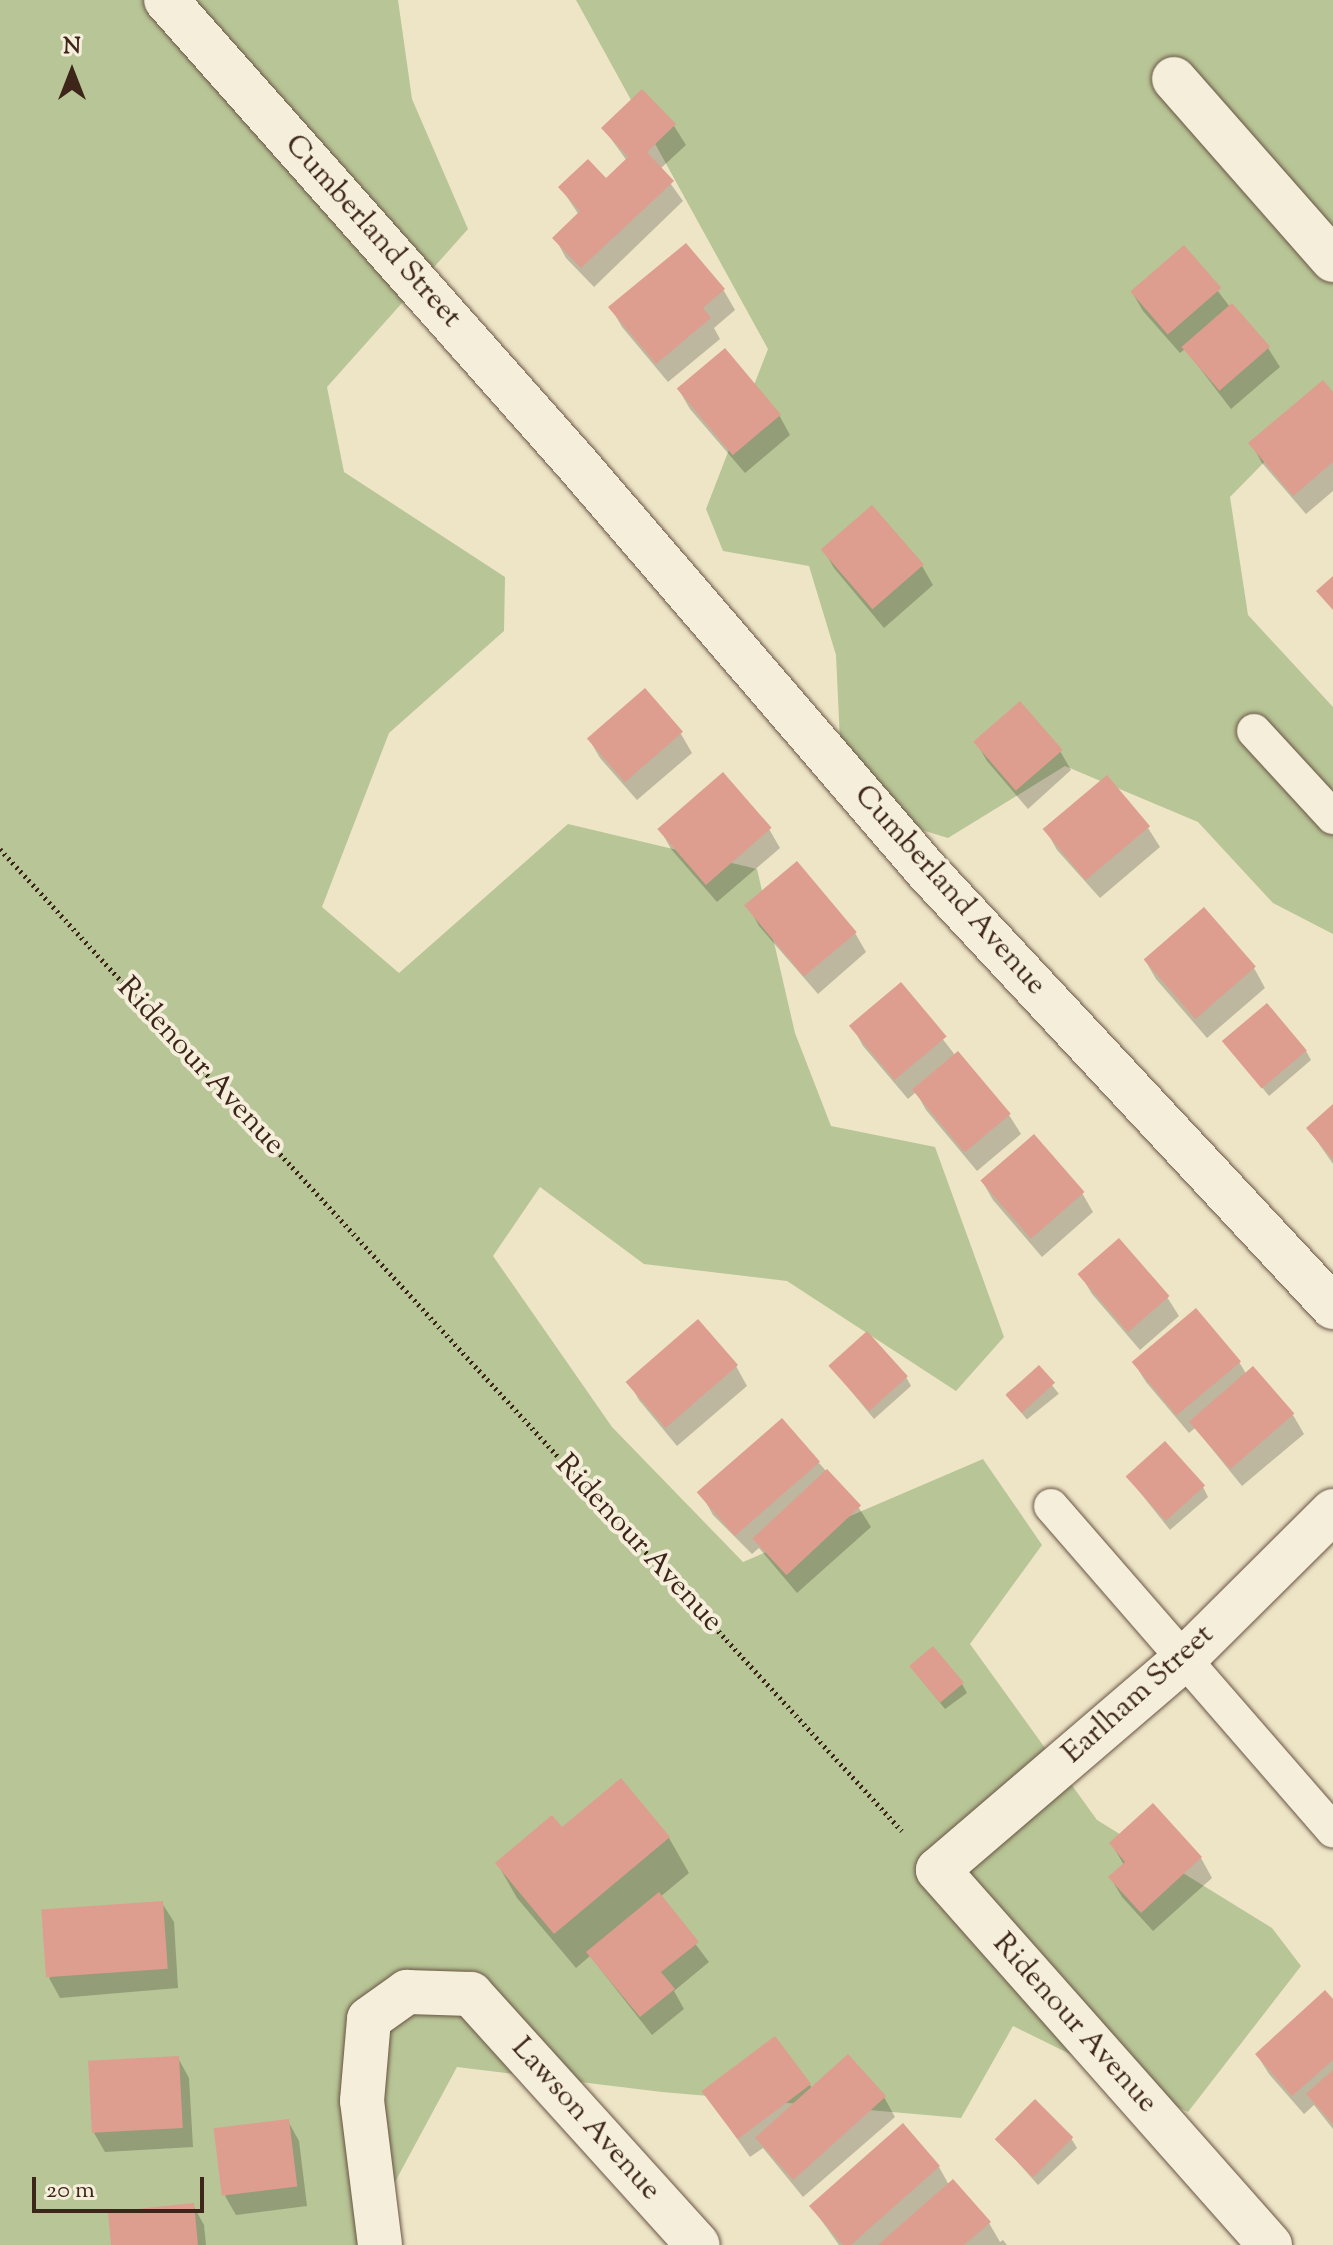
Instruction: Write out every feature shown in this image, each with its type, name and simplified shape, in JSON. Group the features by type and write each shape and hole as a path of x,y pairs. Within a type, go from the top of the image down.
{"street":[{"name":"Cumberland Street","path":"166,0 578,465"},
{"path":"1174,79 1333,260"},
{"name":"Cumberland Avenue","path":"578,465 927,871 1333,1307"},
{"name":"Earlham Street","path":"938,1870 1182,1661 1333,1511"},
{"name":"Ridenour Avenue","path":"938,1870 1270,2245"},
{"name":"Lawson Avenue","path":"380,2245 362,2101 369,2019 407,1992 471,1994 698,2245"}],"lane":[{"path":"1254,731 1333,817"},
{"path":"1051,1506 1182,1661 1333,1830"}],"path":[{"name":"Ridenour Avenue","path":"0,849 938,1870"}],"green space":[{"path":"0,0 398,0 412,99 468,229 327,387 344,472 505,577 504,631 389,733 322,907 399,973 568,824 757,869 795,1033 831,1126 935,1147 1004,1337 956,1391 787,1281 644,1264 540,1187 493,1256 612,1427 743,1562 983,1459 1042,1545 970,1644 1097,1820 1272,1928 1301,1966 1188,2112 1013,2026 961,2118 662,2092 457,2067 361,2245 0,2245"},
{"path":"576,0 1333,0 1333,392 1230,497 1248,615 1333,707 1333,934 1273,903 1198,822 1065,766 948,838 843,806 836,655 809,566 723,551 706,509 768,349"}],"building":[{"path":"642,89 676,124 647,152 674,181 581,268 552,238 580,211 558,187 588,159 606,178 628,157 601,128"},
{"path":"686,243 725,289 703,308 711,318 656,364 608,307"},
{"path":"1184,245 1221,288 1168,335 1130,292"},
{"path":"1232,303 1270,347 1219,391 1181,347"},
{"path":"725,348 781,415 733,455 677,388"},
{"path":"1323,380 1333,392 1333,462 1293,496 1248,443"},
{"path":"872,505 924,565 873,609 821,550"},
{"path":"1333,576 1333,610 1316,591"},
{"path":"645,688 683,732 625,782 587,739"},
{"path":"1020,701 1063,750 1016,791 973,742"},
{"path":"723,772 772,828 706,885 657,829"},
{"path":"1107,775 1150,826 1086,880 1043,829"},
{"path":"797,861 857,932 804,977 744,905"},
{"path":"1204,907 1256,967 1195,1019 1144,959"},
{"path":"901,982 947,1036 895,1080 849,1026"},
{"path":"1267,1003 1307,1050 1262,1088 1222,1041"},
{"path":"958,1051 1011,1114 965,1152 912,1090"},
{"path":"1333,1104 1333,1160 1306,1128"},
{"path":"1034,1134 1085,1192 1031,1239 980,1181"},
{"path":"1119,1238 1170,1296 1128,1332 1077,1274"},
{"path":"1196,1308 1241,1362 1177,1416 1132,1362"},
{"path":"698,1319 738,1365 666,1428 626,1382"},
{"path":"867,1331 908,1376 869,1411 828,1366"},
{"path":"1039,1365 1055,1383 1022,1413 1006,1395"},
{"path":"1253,1366 1294,1414 1230,1469 1189,1422"},
{"path":"782,1418 820,1462 735,1536 697,1492"},
{"path":"1165,1441 1205,1486 1166,1521 1126,1476"},
{"path":"827,1469 861,1506 787,1575 752,1539"},
{"path":"933,1646 964,1683 940,1703 909,1666"},
{"path":"621,1778 670,1837 554,1934 495,1863 552,1815 562,1827"},
{"path":"1153,1803 1202,1857 1141,1913 1108,1877 1125,1862 1109,1843"},
{"path":"659,1892 699,1942 661,1972 675,1989 640,2017 586,1952"},
{"path":"163,1901 168,1969 46,1977 41,1910"},
{"path":"1325,1990 1333,1999 1333,2060 1292,2096 1255,2054"},
{"path":"775,2036 811,2084 738,2139 702,2091"},
{"path":"848,2054 886,2096 793,2180 755,2138"},
{"path":"179,2056 183,2128 92,2133 88,2061"},
{"path":"1333,2070 1333,2124 1306,2094"},
{"path":"1035,2099 1073,2137 1033,2177 995,2139"},
{"path":"289,2119 297,2186 222,2196 214,2128"},
{"path":"903,2123 940,2166 851,2245 843,2245 809,2206"},
{"path":"953,2179 991,2222 964,2245 878,2245"},
{"path":"194,2203 198,2245 111,2245 108,2212"}]}
